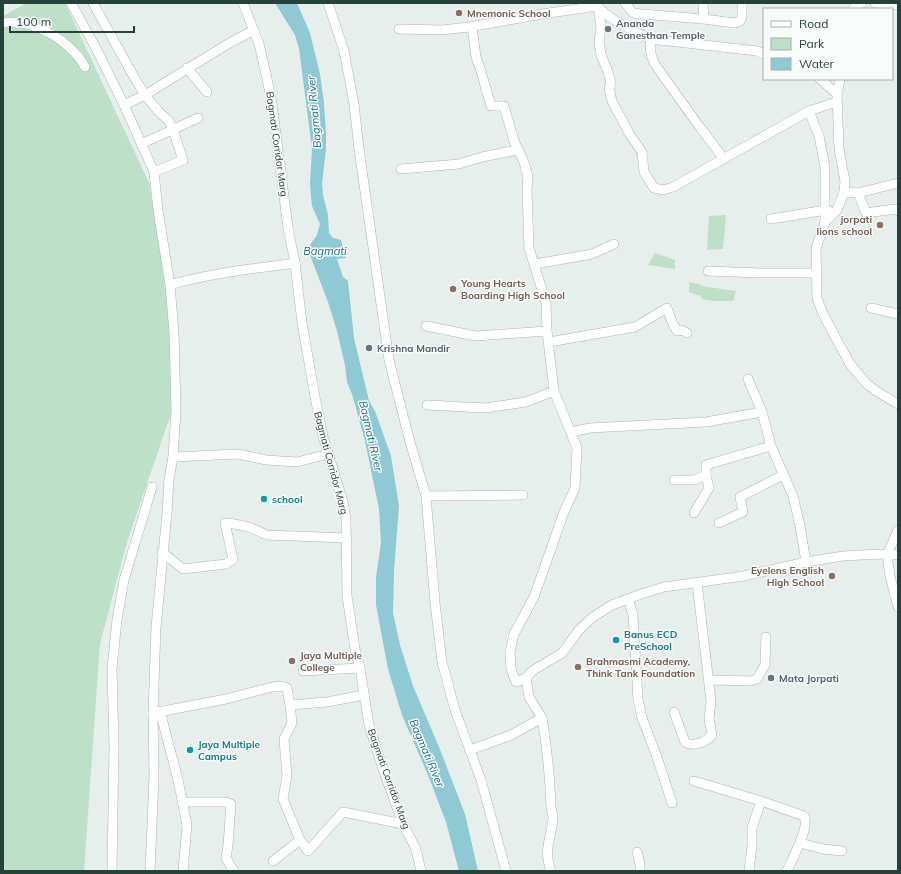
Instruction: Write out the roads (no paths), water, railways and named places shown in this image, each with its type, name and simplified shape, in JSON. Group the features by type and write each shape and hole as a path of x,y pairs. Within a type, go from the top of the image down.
{"street":[{"path":"71,3 97,50 154,172 158,210 170,285 176,375 176,411 173,457 169,479 156,627 156,712 150,871"},
{"path":"93,3 145,95 169,121 173,130 183,160 154,172"},
{"name":"Bagmati Corridor Marg","path":"243,3 254,30 265,67 272,103 302,323 315,397 328,454 343,502 346,519 346,596 369,725 403,824 416,849 422,871"},
{"path":"328,3 344,51 354,104 389,360 410,442 426,496 434,603 442,662 455,710 481,780 506,871"},
{"path":"625,3 629,10 633,13 735,23 740,21 742,16 742,3"},
{"path":"702,3 704,19"},
{"path":"877,3 898,5"},
{"path":"399,29 442,30 472,27 597,5"},
{"path":"597,5 607,16 651,39 756,51 763,54"},
{"path":"597,5 601,27 599,41 611,83 609,90 612,101 630,135 642,152 644,172 654,188 663,190 673,187 809,111 836,98"},
{"path":"3,23 27,25 44,31 65,44 86,66"},
{"path":"472,27 476,57 491,106 504,106 517,150 524,162 528,177 529,248 546,303 547,331 554,391 577,448 575,488 564,512 534,597 514,634 510,652 511,669 516,682 526,678 532,671 562,653 579,630 593,617 612,605 664,587 744,576 806,562 843,556 881,554 898,555"},
{"path":"124,105 145,95 187,68 254,30"},
{"path":"651,39 650,47 652,59 656,66 724,159"},
{"path":"187,68 207,92"},
{"path":"821,80 836,98"},
{"path":"840,80 836,98 839,149 845,181 844,192 830,211 816,248 817,298 826,321 850,364 866,383 898,404"},
{"path":"809,111 819,136 825,167 830,211"},
{"path":"141,144 198,118"},
{"path":"401,169 459,164 482,157 517,150"},
{"path":"844,192 858,193 898,183"},
{"path":"858,193 866,213 895,209 898,211"},
{"path":"771,219 830,211"},
{"path":"535,264 592,254 614,244"},
{"path":"170,285 237,271 295,263"},
{"path":"708,271 816,273"},
{"path":"549,342 635,327 667,308 677,331 682,330 687,333"},
{"path":"871,308 898,314"},
{"path":"426,326 476,336 547,331"},
{"path":"748,379 762,412 771,446 793,496 806,562"},
{"path":"427,405 485,408 526,402 554,391"},
{"path":"571,432 590,428 706,422 762,412"},
{"path":"694,513 709,488 706,475 706,465 771,446"},
{"path":"173,457 238,454 266,460 297,462 328,454"},
{"path":"674,480 694,480 706,475"},
{"path":"719,523 743,512 740,497 783,475"},
{"path":"112,871 114,753 112,669 117,620 124,580 152,487"},
{"path":"426,496 523,495"},
{"path":"162,552 183,569 226,564 233,559 225,523 239,524 257,530 266,535 346,538"},
{"path":"898,530 887,555 890,576 898,607"},
{"path":"674,712 685,742 688,744 692,745 709,739 712,735 709,719 711,701 698,583"},
{"path":"628,599 633,615 638,699 642,718 672,803"},
{"path":"708,680 751,681 757,679 765,665 766,637"},
{"path":"303,671 360,668"},
{"path":"526,678 529,697 542,718 546,738 553,819 547,846 548,862 551,871"},
{"path":"156,712 226,699 272,687 282,686 287,688 292,723 284,739 287,776 283,799 300,840 308,851 343,812 403,824"},
{"path":"290,705 328,702 364,696"},
{"path":"156,712 178,780 187,825 183,871"},
{"path":"470,750 511,735 542,718"},
{"path":"694,781 761,800 804,816 806,821 800,843 787,871"},
{"path":"749,871 752,828 761,800"},
{"path":"182,802 226,802 231,804 226,858 234,871"},
{"path":"273,861 300,840"},
{"path":"800,843 842,851"},
{"path":"637,852 640,871"}],"water":[{"name":"Bagmati","path":"275,3 297,3 310,33 320,74 326,134 322,184 328,215 329,233 333,238 341,240 346,258 337,259 343,277 348,281 354,338 369,401 375,411 391,456 399,506 394,571 393,613 400,645 413,686 465,814 478,871 459,871 446,822 428,775 402,715 388,669 376,605 376,577 381,543 379,509 365,441 352,394 347,382 345,365 337,331 328,302 310,255 310,245 317,235 320,224 312,206 310,184 312,149 299,48 295,35"}],"place":[{"name":"Mnemonic School","path":"459,13"},
{"name":"Ananda Ganesthan Temple","path":"608,29"},
{"name":"jorpati lions school","path":"880,225"},
{"name":"Young Hearts Boarding High School","path":"453,289"},
{"name":"Krishna Mandir","path":"369,348"},
{"name":"school","path":"264,499"},
{"name":"Eyelens English High School","path":"832,576"},
{"name":"Banus ECD PreSchool","path":"616,640"},
{"name":"Jaya Multiple College","path":"292,661"},
{"name":"Brahmasmi Academy, Think Tank Foundation","path":"578,667"},
{"name":"Mata Jorpati","path":"771,678"},
{"name":"Jaya Multiple Campus","path":"190,750"}],"water label":[{"name":"Bagmati River","path":"314,112"},
{"name":"Bagmati River","path":"371,436"},
{"name":"Bagmati River","path":"427,753"}]}
